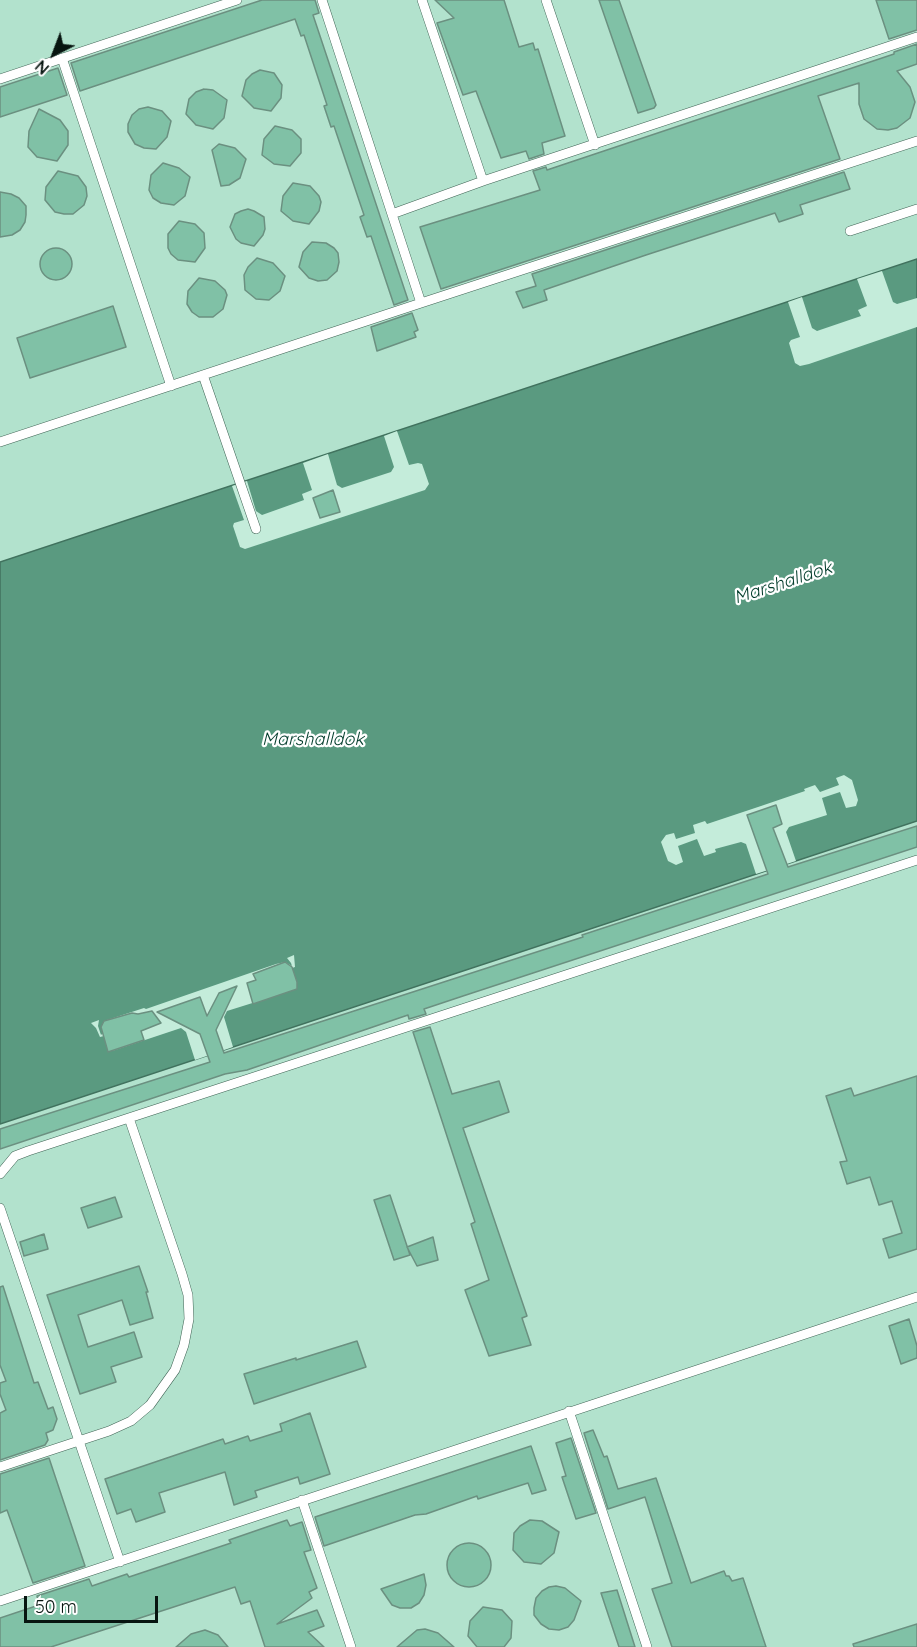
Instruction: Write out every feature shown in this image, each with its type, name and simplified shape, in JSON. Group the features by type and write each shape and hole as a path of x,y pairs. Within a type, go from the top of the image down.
{"lane":[{"path":"0,79 237,0"},
{"path":"322,0 421,303"},
{"path":"422,0 483,181"},
{"path":"546,0 595,145"},
{"path":"392,214 483,181 917,37"},
{"path":"62,58 171,386"},
{"path":"0,442 917,141"},
{"path":"850,231 917,209"},
{"path":"203,375 256,529"},
{"path":"0,1174 15,1156 917,860"},
{"path":"0,1467 109,1431 131,1421 150,1405 175,1370 184,1345 189,1319 188,1295 129,1118"},
{"path":"0,1208 120,1562"},
{"path":"0,1601 917,1297"},
{"path":"569,1411 647,1647"},
{"path":"302,1500 351,1647"}],"shaded area":[{"path":"0,0 917,0 917,259 0,562"},
{"path":"917,821 917,1647 0,1647 0,1124"}],"water":[{"name":"Marshalldok","path":"917,259 917,821 0,1124 0,562"}],"pier":[{"path":"882,271 893,302 897,304 917,298 917,327 809,364 800,366 795,363 789,343 800,337 788,302 802,297 812,328 817,331 861,316 858,310 867,306 857,279"},
{"path":"397,431 409,465 422,464 429,484 425,490 245,549 240,547 233,526 234,523 244,520 232,486 247,481 256,511 262,515 304,500 302,494 312,490 303,463 328,454 337,485 342,488 391,472 394,467 384,436"},
{"path":"844,775 852,780 858,800 856,806 846,808 840,792 822,798 827,815 789,827 786,832 796,861 756,874 746,844 741,842 715,849 716,852 704,856 697,839 678,846 683,862 676,865 668,861 661,842 666,835 674,833 676,839 695,833 693,825 705,821 707,824 805,791 804,789 815,785 820,792 839,785 836,778"},
{"path":"294,955 295,967 292,968 297,982 294,990 227,1011 224,1017 233,1047 195,1060 186,1032 181,1028 112,1051 108,1050 104,1036 100,1037 91,1023 99,1020 101,1035 104,1021 146,1009 276,964 285,962 292,966 287,958"}],"building":[{"path":"262,0 315,0 319,13 313,15 408,300 394,305 371,236 367,237 360,217 364,215 334,126 331,127 324,106 327,105 304,35 301,36 295,19 80,91 71,63"},
{"path":"435,0 504,0 519,47 533,43 535,50 538,49 565,136 542,143 544,154 529,159 526,151 501,158 476,91 463,95 437,23 454,18"},
{"path":"599,0 619,0 656,105 654,108 638,113"},
{"path":"876,0 917,0 917,30 889,39"},
{"path":"917,44 917,64 897,71 910,87 915,102 910,118 897,128 877,129 864,119 859,104 859,83 818,96 840,159 441,289 420,227 540,190 533,171 546,167 547,170 894,54 894,52"},
{"path":"58,68 67,95 0,117 0,87"},
{"path":"260,70 274,73 282,85 281,98 271,111 254,108 242,96 246,80"},
{"path":"204,89 213,90 227,100 224,118 213,129 196,125 186,114 189,99 196,92"},
{"path":"148,107 162,111 171,121 167,137 156,149 144,148 135,144 128,132 128,124 132,115 139,109"},
{"path":"39,109 60,120 68,131 68,145 57,161 37,157 28,147 29,131"},
{"path":"275,126 292,130 301,139 301,153 290,166 274,164 262,155 264,139"},
{"path":"219,144 235,148 246,159 240,178 229,185 221,186 212,150"},
{"path":"163,163 179,168 190,177 185,196 174,205 161,203 153,198 149,190 151,175"},
{"path":"58,171 78,176 86,187 87,196 84,205 73,214 55,212 45,200 46,187"},
{"path":"844,172 850,189 800,205 803,214 779,222 775,213 646,255 544,290 547,300 523,308 516,292 536,286 532,274"},
{"path":"293,183 310,186 319,196 321,202 319,211 309,224 293,221 281,211 283,196"},
{"path":"0,192 19,198 26,206 26,215 20,230 12,235 0,237"},
{"path":"248,209 264,217 263,235 254,246 241,243 236,239 230,227 235,214"},
{"path":"179,221 195,224 204,233 205,248 195,262 178,260 168,248 168,234"},
{"path":"312,242 326,243 338,253 337,271 327,280 318,281 309,278 299,267 303,252"},
{"path":"56,248 67,253 72,264 67,275 56,280 45,275 40,264 45,253"},
{"path":"257,258 273,263 285,276 280,291 269,300 256,299 245,290 244,275"},
{"path":"199,278 215,281 227,295 223,309 213,317 199,317 187,304 188,291"},
{"path":"113,306 126,347 30,378 17,338"},
{"path":"412,313 418,330 414,332 416,337 377,351 371,327"},
{"path":"333,490 340,512 320,518 313,498"},
{"path":"776,805 782,824 773,828 788,867 917,826 917,847 424,1009 426,1014 409,1019 408,1015 247,1070 225,1074 0,1149 0,1129 210,1062 200,1034 157,1012 200,997 207,1016 219,993 237,986 216,1030 224,1053 583,937 582,935 768,874 747,815"},
{"path":"285,962 292,967 297,989 253,1004 247,983 256,980 253,974"},
{"path":"152,1011 161,1023 141,1031 144,1040 108,1052 101,1027 104,1021 132,1013"},
{"path":"430,1027 452,1094 499,1081 509,1112 463,1128 527,1316 522,1318 531,1345 489,1356 465,1290 489,1280 471,1224 475,1222 413,1032"},
{"path":"917,1076 917,1249 889,1258 883,1239 902,1233 892,1201 879,1205 870,1177 847,1184 840,1162 847,1161 826,1096 851,1088 854,1096"},
{"path":"390,1195 410,1255 394,1260 374,1200"},
{"path":"115,1197 122,1217 88,1228 81,1208"},
{"path":"44,1234 48,1249 24,1256 20,1242"},
{"path":"433,1237 438,1260 417,1266 407,1247"},
{"path":"139,1266 148,1292 146,1292 153,1318 130,1325 122,1300 78,1315 88,1347 134,1332 142,1357 111,1367 116,1382 80,1394 47,1295"},
{"path":"3,1286 34,1383 38,1382 48,1409 53,1407 57,1419 53,1430 46,1433 48,1440 45,1445 0,1460 0,1413 6,1410 0,1394 0,1383 6,1381 0,1365 0,1287"},
{"path":"909,1319 917,1346 917,1358 901,1364 889,1326"},
{"path":"357,1341 366,1367 254,1404 244,1374"},
{"path":"310,1413 330,1474 300,1484 298,1477 255,1491 257,1497 234,1505 225,1472 159,1493 165,1512 136,1522 131,1509 117,1514 105,1479 223,1439 225,1444 248,1436 250,1441 282,1431 280,1424"},
{"path":"593,1430 604,1457 607,1456 618,1489 656,1478 691,1583 724,1571 732,1581 743,1578 766,1647 672,1647 652,1589 672,1583 645,1497 608,1509 584,1433"},
{"path":"571,1438 596,1513 576,1519 562,1477 566,1476 556,1443"},
{"path":"531,1446 546,1490 532,1494 528,1483 478,1499 477,1496 426,1514 415,1515 324,1546 315,1517"},
{"path":"49,1458 85,1566 33,1583 7,1510 0,1513 0,1474"},
{"path":"287,1520 290,1526 302,1522 311,1550 304,1552 317,1588 309,1592 312,1598 277,1624 317,1610 324,1626 308,1632 324,1647 265,1647 250,1601 241,1604 235,1587 51,1647 0,1647 0,1618 39,1605 37,1596 89,1579 92,1586 127,1574 129,1577 231,1543 229,1540"},
{"path":"530,1520 542,1521 559,1532 554,1553 541,1564 524,1562 513,1550 514,1533"},
{"path":"469,1543 485,1549 491,1565 485,1581 469,1587 453,1581 447,1565 453,1549"},
{"path":"424,1574 426,1585 424,1595 419,1603 411,1608 392,1605 381,1589"},
{"path":"556,1586 565,1588 581,1601 574,1620 568,1627 559,1630 549,1629 541,1624 534,1615 536,1598 542,1591"},
{"path":"617,1590 635,1647 619,1647 601,1593"},
{"path":"483,1607 502,1610 512,1621 511,1638 504,1647 477,1647 468,1636 470,1621"},
{"path":"917,1624 917,1647 854,1647 853,1644"},
{"path":"425,1629 438,1633 454,1647 397,1647 417,1630"},
{"path":"205,1630 218,1635 228,1647 176,1647 191,1634"}]}
